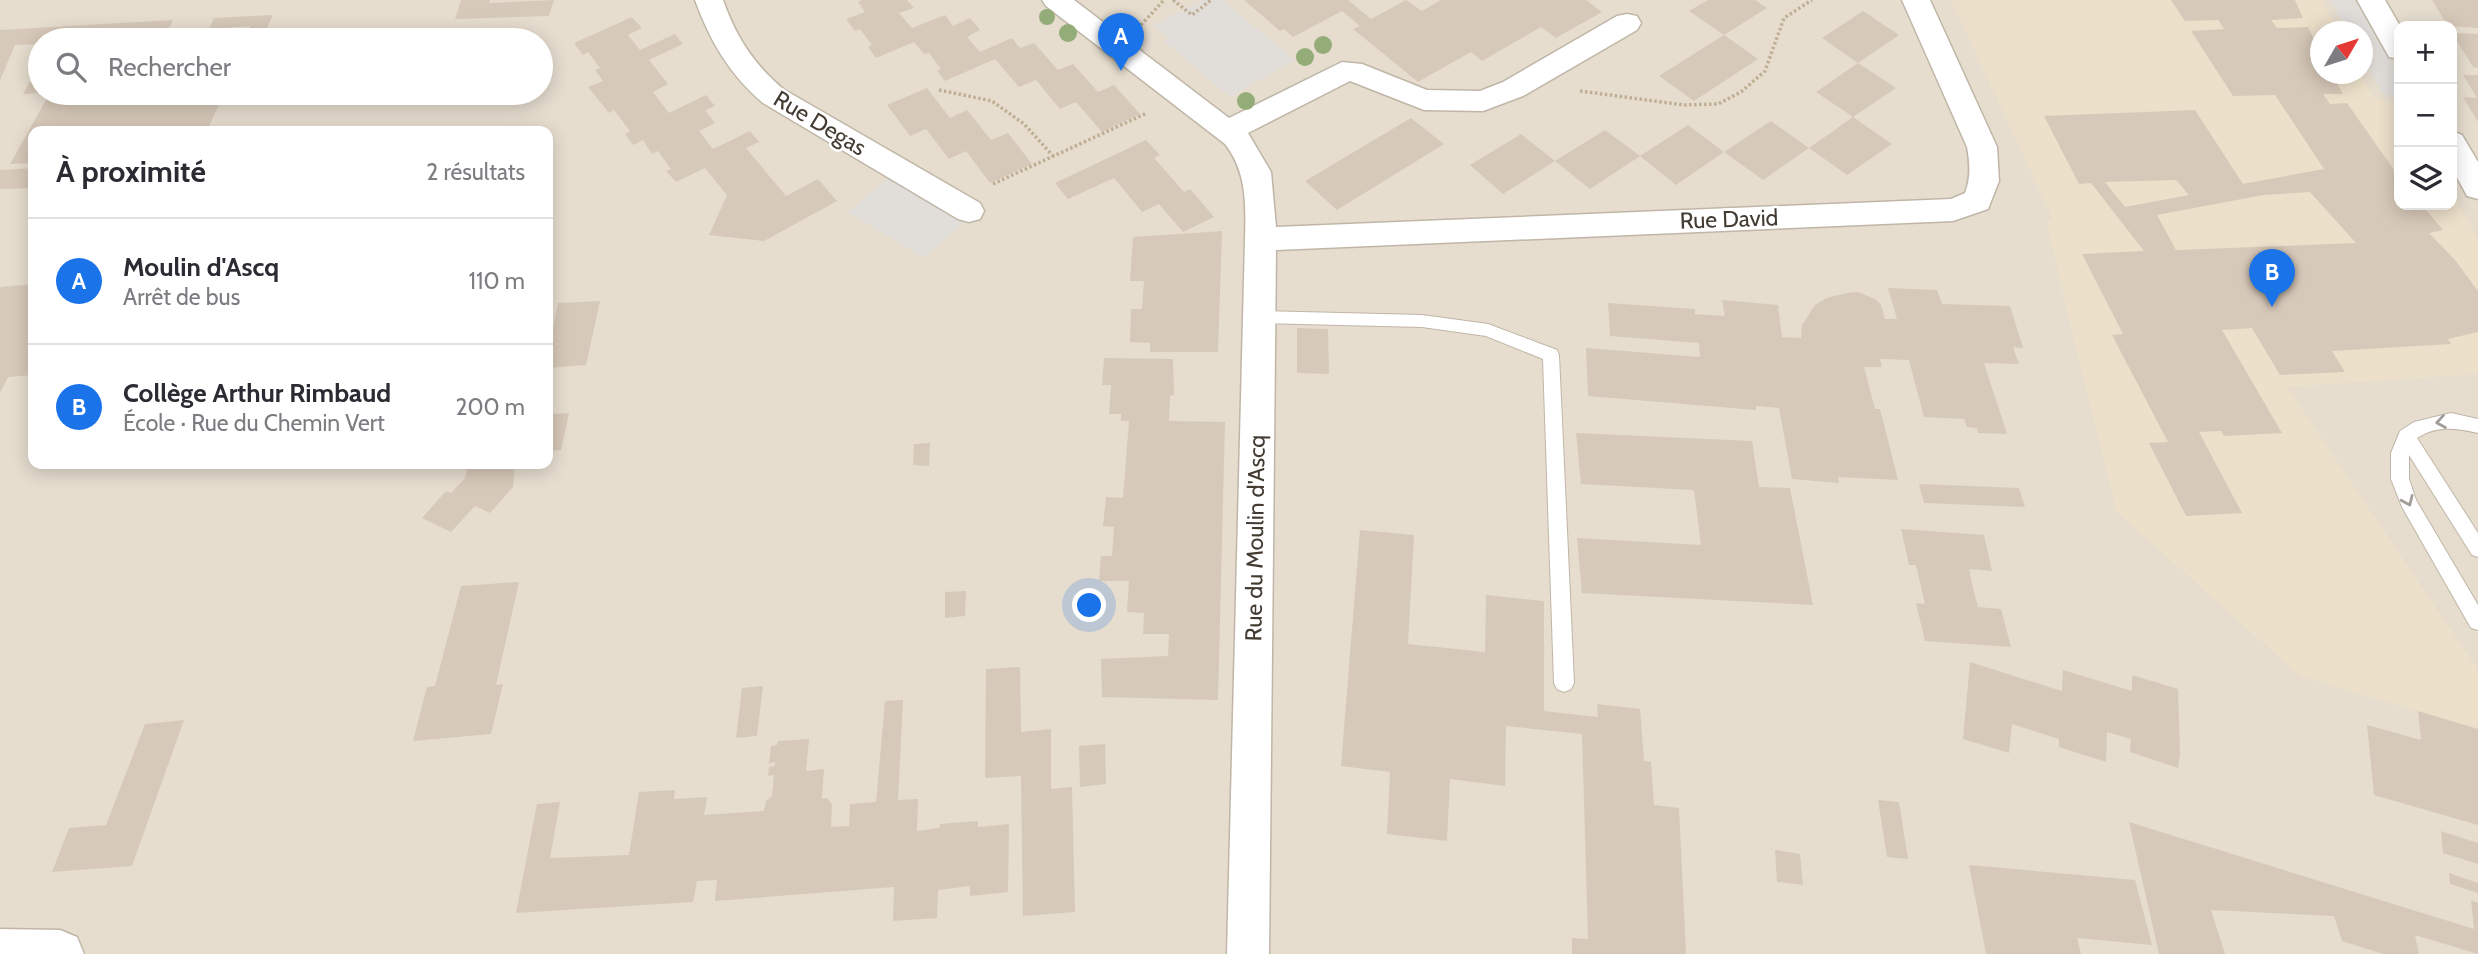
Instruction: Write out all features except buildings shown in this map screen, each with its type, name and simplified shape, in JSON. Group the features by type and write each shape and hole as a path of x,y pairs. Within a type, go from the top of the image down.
{"street":[{"name":"Rue Degas","path":"709,0 720,35 732,54 763,88 962,206"},
{"name":"Rue du Moulin d'Ascq","path":"1056,0 1228,131 1242,145 1257,172 1261,193 1261,239 1248,954"},
{"name":"Rue David","path":"1261,239 1953,210 1977,201 1986,186 1986,167 1982,147 1916,0"},
{"path":"2371,0 2394,41"},
{"path":"1228,131 1342,72 1352,71 1424,100 1483,101 1513,89 1627,23"},
{"path":"2455,147 2478,188"},
{"path":"0,953 61,954"}],"lane":[{"path":"1259,317 1436,323 1488,330 1552,355 1564,683"},
{"path":"2478,426 2443,421 2420,427 2406,436 2400,453 2400,479 2408,502 2478,622"},
{"path":"2406,436 2478,549"}],"path":[{"path":"1139,27 1164,0"},
{"path":"1173,0 1192,15 1212,0"},
{"path":"1513,89 1600,92 1684,106 1718,104 1741,92 1766,71 1784,18 1812,0"},
{"path":"940,90 992,101 1024,124 1054,157"},
{"path":"962,206 1054,157 1150,111"}],"shaded area":[{"path":"0,0 2478,0 2478,954 0,954"},
{"path":"1203,0 1222,0 1295,60 1230,97 1164,41 1169,38 1153,25"},
{"path":"1951,0 2322,0 2333,21 2310,21 2310,84 2366,84 2373,97 2394,103 2394,210 2457,210 2457,201 2478,240 2478,374 2287,387 2478,670 2478,729 2300,676 2116,511 2046,222 2054,221"},
{"path":"2330,0 2356,0 2368,21 2342,21"},
{"path":"2373,30 2394,67 2394,97 2382,93 2373,76"},
{"path":"888,178 963,223 924,258 848,212"}],"place":[{"name":"Moulin d'Ascq","path":"1121,71"},
{"name":"Collège Arthur Rimbaud","path":"2272,307"}]}
